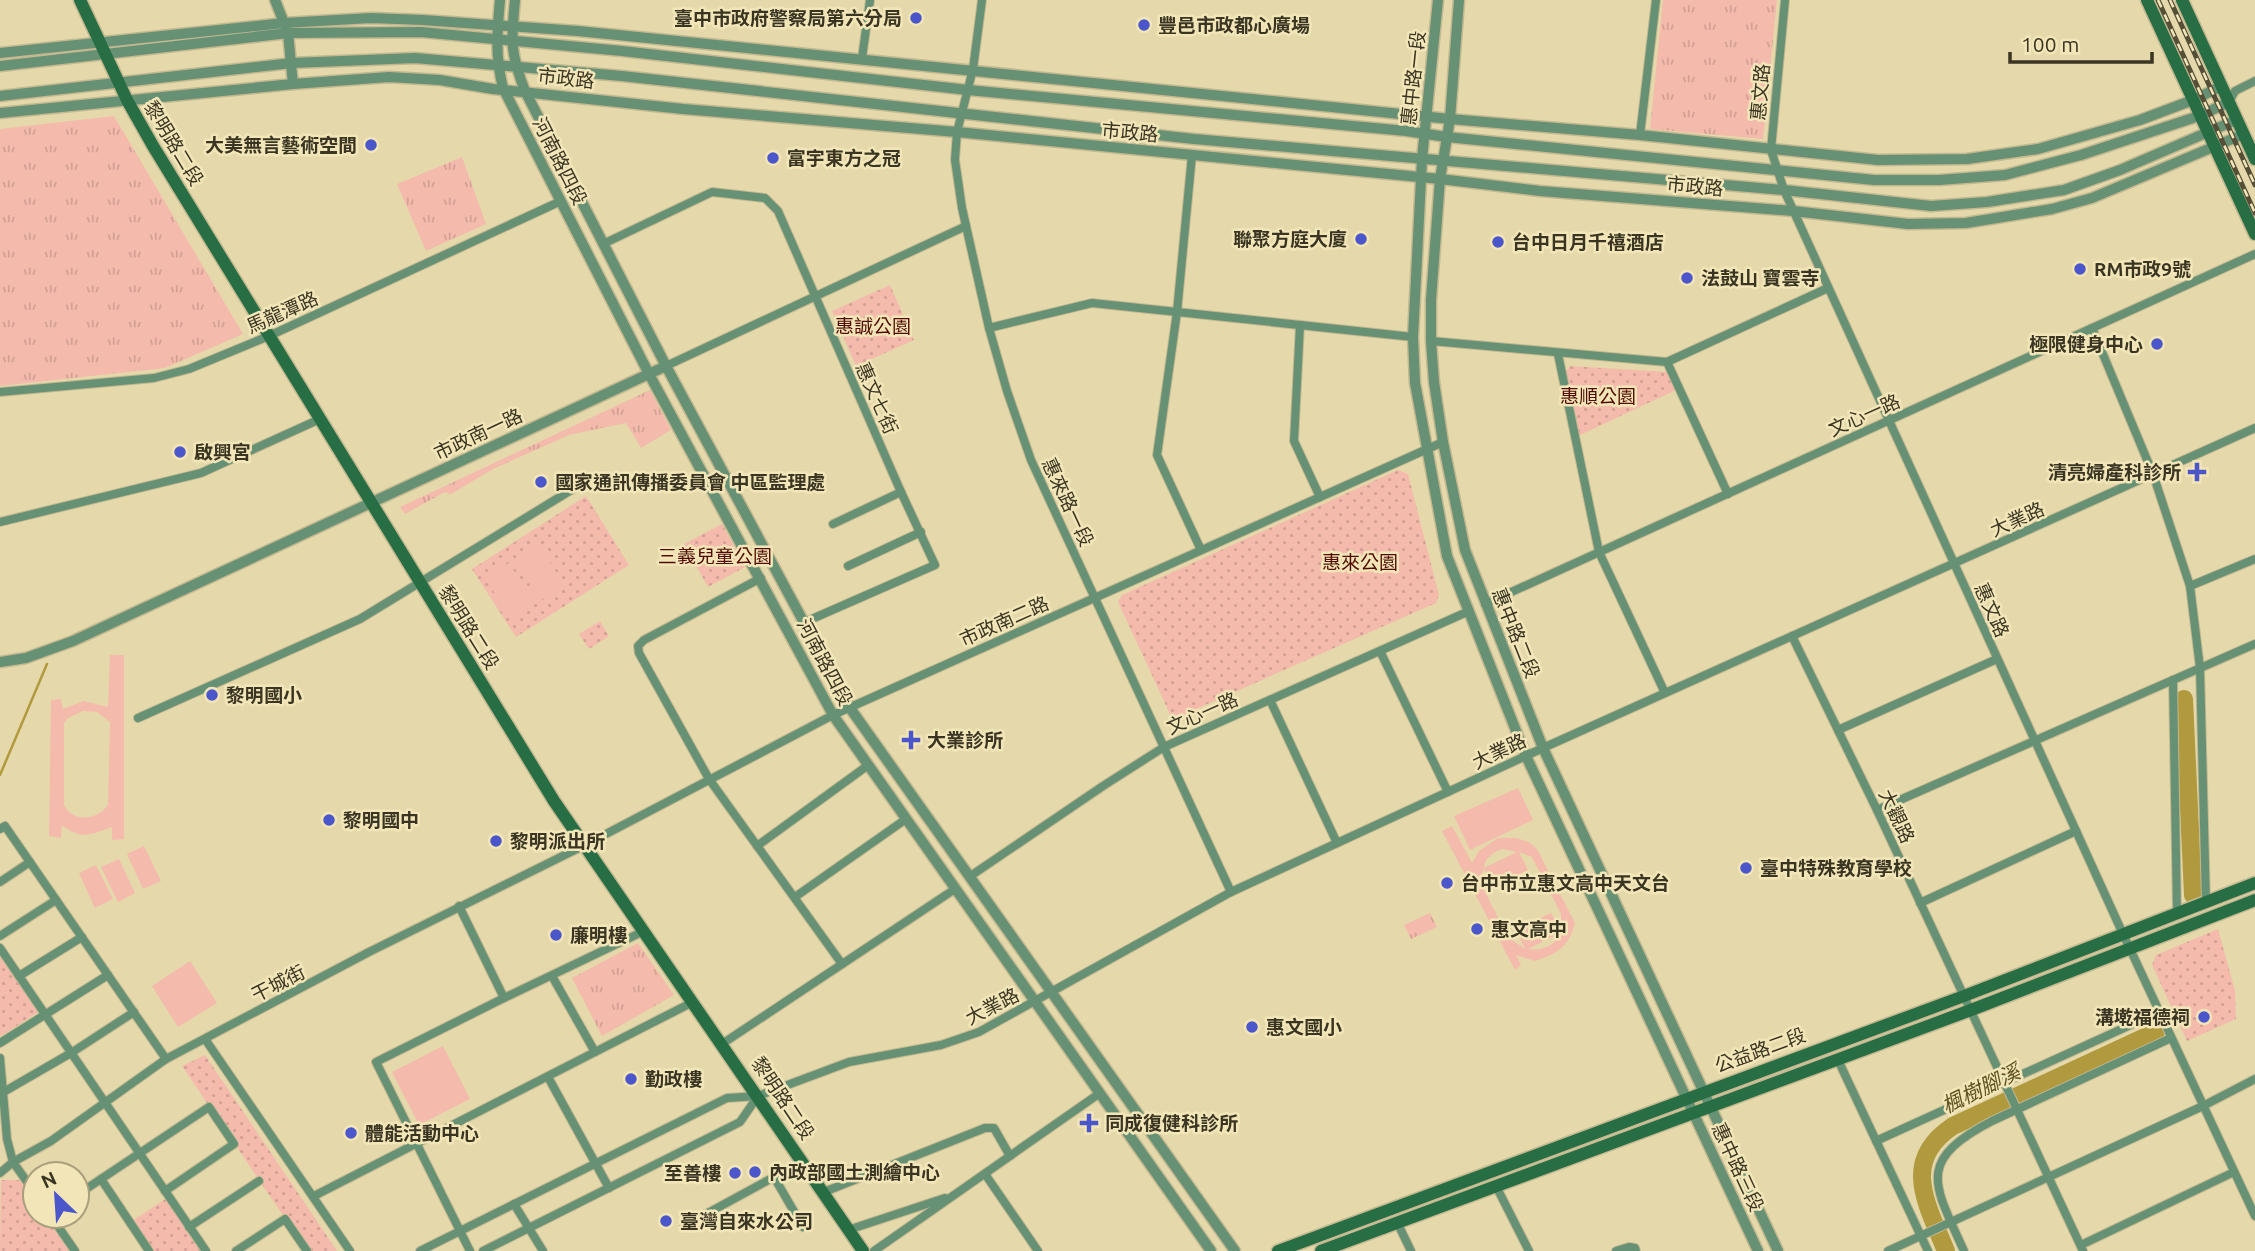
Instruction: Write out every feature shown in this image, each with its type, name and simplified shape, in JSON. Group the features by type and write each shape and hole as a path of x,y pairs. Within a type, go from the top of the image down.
{"main road":[{"name":"黎明路二段","path":"80,0 127,100 554,801 863,1251"},
{"path":"2147,0 2255,234"},
{"path":"2182,0 2222,86 2232,97 2236,120 2255,159"},
{"name":"公益路二段","path":"1278,1251 1964,996 2255,883"},
{"name":"公益路二段","path":"1321,1251 1838,1060 2255,900"}],"street":[{"path":"275,0 286,28 293,83"},
{"name":"河南路四段","path":"500,0 496,41 497,65 503,88 649,374 833,715 1211,1251"},
{"name":"河南路四段","path":"515,0 511,42 515,66 524,91 666,366 850,708 1235,1251"},
{"path":"862,58 870,0"},
{"name":"惠來路一段","path":"982,0 973,69 957,132 955,160 966,226 989,328 1031,460 1231,892"},
{"name":"惠中路一段","path":"1422,159 1438,0"},
{"name":"惠中路一段","path":"1447,137 1459,0"},
{"path":"1640,135 1656,0"},
{"name":"惠文路","path":"1785,0 1771,150 1784,190 2123,934 2255,1216"},
{"name":"市政路","path":"0,66 102,50 371,18 512,26 862,58 1450,120 1640,135 1878,160 1967,159 2038,149 2140,120 2222,86"},
{"name":"市政路","path":"286,28 421,32 622,51 968,90 1874,180 1939,180 2005,175 2081,155 2199,116 2232,97"},
{"name":"市政路","path":"0,53 102,50"},
{"name":"市政路","path":"0,96 292,63 415,58 963,108 1194,139 1784,190 1931,206 2020,198 2064,190 2120,170 2236,120"},
{"name":"市政路","path":"0,113 293,83 389,77 440,80 494,89 683,109 957,132 1540,191 1793,211 1908,224 1966,223 2052,209 2092,198 2244,134"},
{"path":"2232,97 2255,81"},
{"name":"惠中路二段","path":"1447,137 1440,179 1431,300 1431,341 1443,442 1465,550 1543,748 1711,1107"},
{"path":"1192,155 1177,312 1157,455 1201,550"},
{"name":"惠中路二段","path":"1422,159 1413,337 1415,383 1447,556 1526,756 1686,1098"},
{"name":"惠文七街","path":"603,244 712,192 765,198 778,211 935,565 805,622"},
{"name":"馬龍潭路","path":"0,392 154,378 189,369 269,336 561,201"},
{"name":"市政南一路","path":"0,662 26,658 73,641 966,226"},
{"name":"文心一路","path":"1485,604 2255,254"},
{"path":"1431,341 1667,362 1828,288"},
{"path":"989,328 1092,303 1413,337"},
{"path":"1300,325 1294,441 1320,497"},
{"path":"2092,328 2153,474 2190,586 2200,668 2206,902"},
{"path":"1558,354 1599,552 1665,693"},
{"path":"1667,362 1728,494"},
{"path":"0,522 201,473 320,419"},
{"name":"大業路","path":"420,1251 727,1098 758,1096 849,1062 941,1045 979,1032 1231,892 1543,748 2255,428"},
{"name":"市政南二路","path":"585,845 833,715 1443,442"},
{"path":"138,718 360,619 586,481"},
{"path":"833,524 901,492"},
{"path":"848,566 921,532"},
{"path":"2190,586 2255,559"},
{"path":"761,578 644,640 638,646 639,653 709,779 842,964"},
{"name":"文心一路","path":"970,877 1164,747 1467,612"},
{"name":"大觀路","path":"1792,636 2017,1106"},
{"path":"1877,810 2200,668 2254,647"},
{"path":"1380,651 1448,792"},
{"path":"1838,730 1997,659"},
{"path":"2173,680 2177,914"},
{"path":"1270,700 1337,843"},
{"path":"757,846 867,766"},
{"path":"794,897 905,819"},
{"path":"0,829 5,826 166,1059"},
{"path":"1920,903 2076,831"},
{"name":"干城街","path":"0,1173 13,1162 51,1141 166,1059 459,906 585,845"},
{"path":"0,882 30,862"},
{"path":"722,1044 955,889"},
{"path":"0,936 56,900"},
{"path":"459,906 504,998"},
{"path":"470,1251 376,1062 644,931"},
{"path":"19,976 82,937"},
{"path":"0,948 206,1251"},
{"path":"0,1043 108,975"},
{"path":"552,976 595,1052"},
{"path":"314,1196 693,1002"},
{"path":"1,1094 134,1012"},
{"path":"1876,1140 2006,1084 2159,1012"},
{"path":"1964,1251 1948,1223 1937,1186 1939,1166 1945,1154 1967,1134 2017,1106 2171,1038"},
{"path":"205,1039 350,1251"},
{"path":"0,1058 6,1139 13,1162 21,1173"},
{"path":"1838,1060 1924,1234 1928,1251"},
{"path":"548,1077 609,1188"},
{"path":"1888,1251 2203,1106 2255,1079"},
{"path":"874,1251 1100,1093"},
{"path":"483,1251 740,1122 758,1096"},
{"name":"惠中路三段","path":"1686,1098 1758,1251"},
{"path":"2017,1106 2082,1248 2234,1172"},
{"path":"91,1186 209,1107 234,1144 165,1191"},
{"name":"惠中路三段","path":"1711,1107 1777,1251"},
{"path":"824,1192 985,1128 994,1128 1010,1156"},
{"path":"684,1226 774,1177 805,1164"},
{"path":"985,1174 1038,1251"},
{"path":"774,1177 803,1227"},
{"path":"101,1179 149,1251"},
{"path":"189,1227 259,1181"},
{"path":"1496,1186 1529,1251"},
{"path":"848,1230 955,1195"},
{"path":"514,1204 543,1251"},
{"path":"236,1251 285,1219 307,1251"},
{"path":"1397,1222 1411,1251"},
{"path":"61,1230 75,1251"},
{"path":"1616,1251 1629,1247 1635,1248 1636,1251"}],"green space":[{"path":"1663,0 1777,0 1763,139 1650,129"},
{"path":"114,116 243,334 165,368 0,386 0,129"},
{"path":"462,157 486,224 426,251 397,184"},
{"name":"惠誠公園","path":"890,285 914,340 856,366 832,311"},
{"name":"惠順公園","path":"1570,366 1668,372 1676,390 1578,436 1566,371"},
{"path":"650,390 671,430 641,448 626,423 569,435 493,469 451,494 445,492 405,514 400,507"},
{"name":"惠來公園","path":"1398,470 1408,474 1439,595 1436,603 1178,717 1170,714 1118,602 1122,595"},
{"path":"586,496 629,565 516,637 472,569"},
{"name":"三義兒童公園","path":"722,524 745,567 708,587 684,544"},
{"path":"539,545 564,585 540,601 514,560"},
{"path":"509,563 535,604 511,619 485,578"},
{"path":"600,621 609,636 589,649 579,634"},
{"path":"110,655 124,655 124,839 112,840 112,827 86,835 75,833 62,825 61,838 49,836 51,700 61,699 63,709 84,701 108,707","holes":["83,711 97,712 110,722 108,805 98,814 79,817 73,815 64,805 64,723"]},
{"path":"1518,788 1533,820 1470,850 1454,816"},
{"path":"1452,826 1472,863 1479,851 1498,838 1516,838 1529,842 1537,849 1575,923 1566,943 1550,955 1535,961 1516,955 1521,965 1515,970 1442,831","holes":["1503,849 1517,852 1484,868 1490,856","1519,852 1532,857 1561,914 1561,931 1551,913 1516,930 1525,949 1508,937 1482,886 1481,875 1484,869 1494,887 1528,870","1560,933 1547,947 1528,949"]},
{"path":"144,846 161,881 143,889 127,854"},
{"path":"119,859 135,893 118,902 101,867"},
{"path":"96,865 113,899 95,908 79,873"},
{"path":"1430,913 1437,927 1411,939 1404,925"},
{"path":"2218,929 2235,991 2236,1019 2187,1041 2152,965 2156,955"},
{"path":"638,943 674,995 602,1036 572,978"},
{"path":"0,953 38,1012 1,1036 0,1035"},
{"path":"190,961 217,1003 178,1027 152,986"},
{"path":"443,1046 470,1099 419,1125 392,1072"},
{"path":"205,1055 337,1251 307,1251 182,1066"},
{"path":"1,1180 21,1180 21,1230 56,1230 71,1251 0,1251"},
{"path":"167,1198 203,1251 152,1251 132,1221"}],"waterway":[{"path":"0,775 47,664"},
{"name":"楓樹腳溪","path":"2184,699 2193,895"},
{"name":"楓樹腳溪","path":"1946,1251 1926,1200 1923,1184 1922,1169 1927,1154 1937,1139 1953,1126 2156,1032"}],"railway":[{"path":"2158,0 2255,213"},
{"path":"2170,0 2255,185"}],"place":[{"name":"臺中市政府警察局第六分局","path":"916,18"},
{"name":"豐邑市政都心廣場","path":"1144,25"},
{"name":"大美無言藝術空間","path":"371,145"},
{"name":"富宇東方之冠","path":"773,158"},
{"name":"聯聚方庭大廈","path":"1361,239"},
{"name":"台中日月千禧酒店","path":"1498,242"},
{"name":"RM市政9號","path":"2080,269"},
{"name":"法鼓山 寶雲寺","path":"1687,278"},
{"name":"極限健身中心","path":"2157,344"},
{"name":"啟興宮","path":"180,452"},
{"name":"清亮婦產科診所","path":"2197,472"},
{"name":"國家通訊傳播委員會 中區監理處","path":"541,482"},
{"name":"黎明國小","path":"212,695"},
{"name":"大業診所","path":"911,740"},
{"name":"黎明國中","path":"329,820"},
{"name":"黎明派出所","path":"496,841"},
{"name":"臺中特殊教育學校","path":"1746,868"},
{"name":"台中市立惠文高中天文台","path":"1447,883"},
{"name":"惠文高中","path":"1477,929"},
{"name":"廉明樓","path":"556,935"},
{"name":"溝墘福德祠","path":"2204,1017"},
{"name":"惠文國小","path":"1252,1027"},
{"name":"勤政樓","path":"631,1079"},
{"name":"同成復健科診所","path":"1089,1123"},
{"name":"體能活動中心","path":"351,1133"},
{"name":"內政部國土測繪中心","path":"755,1172"},
{"name":"至善樓","path":"735,1173"},
{"name":"臺灣自來水公司","path":"666,1221"}]}
